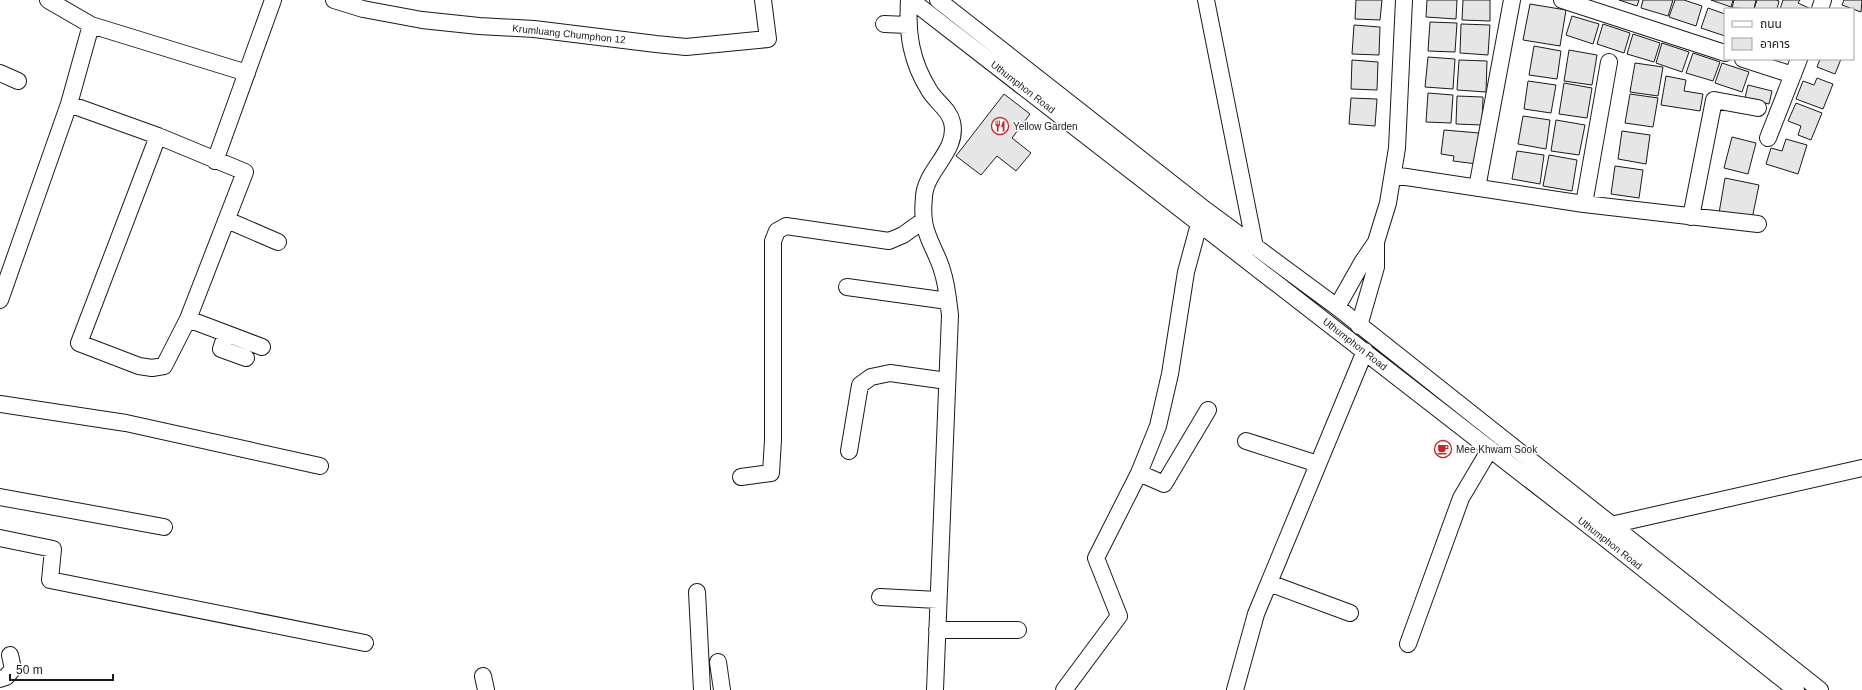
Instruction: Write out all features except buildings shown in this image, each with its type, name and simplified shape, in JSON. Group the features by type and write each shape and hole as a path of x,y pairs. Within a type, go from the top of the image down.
{"street":[{"path":"48,0 90,25 247,73"},
{"path":"215,161 273,0"},
{"name":"Krumluang Chumphon 12","path":"334,0 363,9 422,20 479,26 534,29 686,47 768,38 763,0"},
{"path":"910,0 908,24 913,57 929,90 949,112 953,130 947,151 927,184 924,196 924,220 926,229 942,268 950,315 935,690"},
{"name":"Uthumphon Road","path":"910,0 1490,449 1796,690"},
{"name":"Uthumphon Road","path":"938,0 1255,247 1337,307 1359,326 1820,690"},
{"path":"1206,0 1255,247"},
{"path":"1359,326 1376,267 1376,242 1388,203 1397,148 1404,0"},
{"path":"1478,188 1512,0"},
{"path":"1562,0 1724,53"},
{"path":"884,24 908,24"},
{"path":"0,300 69,104 90,25"},
{"path":"1746,60 1793,75"},
{"path":"1768,138 1799,60"},
{"path":"1584,204 1609,62"},
{"path":"0,73 18,81"},
{"path":"1691,217 1714,100 1758,108"},
{"path":"69,104 158,136 215,161 245,172 188,319 164,366 152,368 138,366 79,343 158,136"},
{"path":"1393,175 1584,204 1758,224"},
{"path":"227,220 278,242"},
{"path":"741,477 771,473 773,440 773,242 777,231 786,226 889,241 903,235 924,220"},
{"path":"1064,690 1119,616 1096,558 1139,472 1158,426 1170,374 1186,272 1199,224"},
{"path":"1337,307 1363,261 1376,242"},
{"path":"847,286 948,301"},
{"path":"188,319 262,347"},
{"path":"226,334 221,349 246,358"},
{"path":"1235,690 1256,614 1365,352"},
{"path":"849,451 860,385 872,377 890,373 947,382"},
{"path":"0,404 126,423 320,466"},
{"path":"1139,472 1164,484 1208,410"},
{"path":"1246,441 1318,464"},
{"path":"1408,644 1461,498 1490,449"},
{"path":"1611,525 1862,468"},
{"path":"0,497 164,527"},
{"path":"0,538 53,549 50,580 365,643"},
{"path":"1269,582 1350,613"},
{"path":"697,592 702,690"},
{"path":"880,597 938,600"},
{"path":"937,630 1018,630"},
{"path":"0,679 6,678 13,669 10,655"},
{"path":"718,662 722,690"}],"place":[{"name":"Yellow Garden","path":"1000,126"},
{"name":"Mee Khwam Sook","path":"1443,449"}]}
